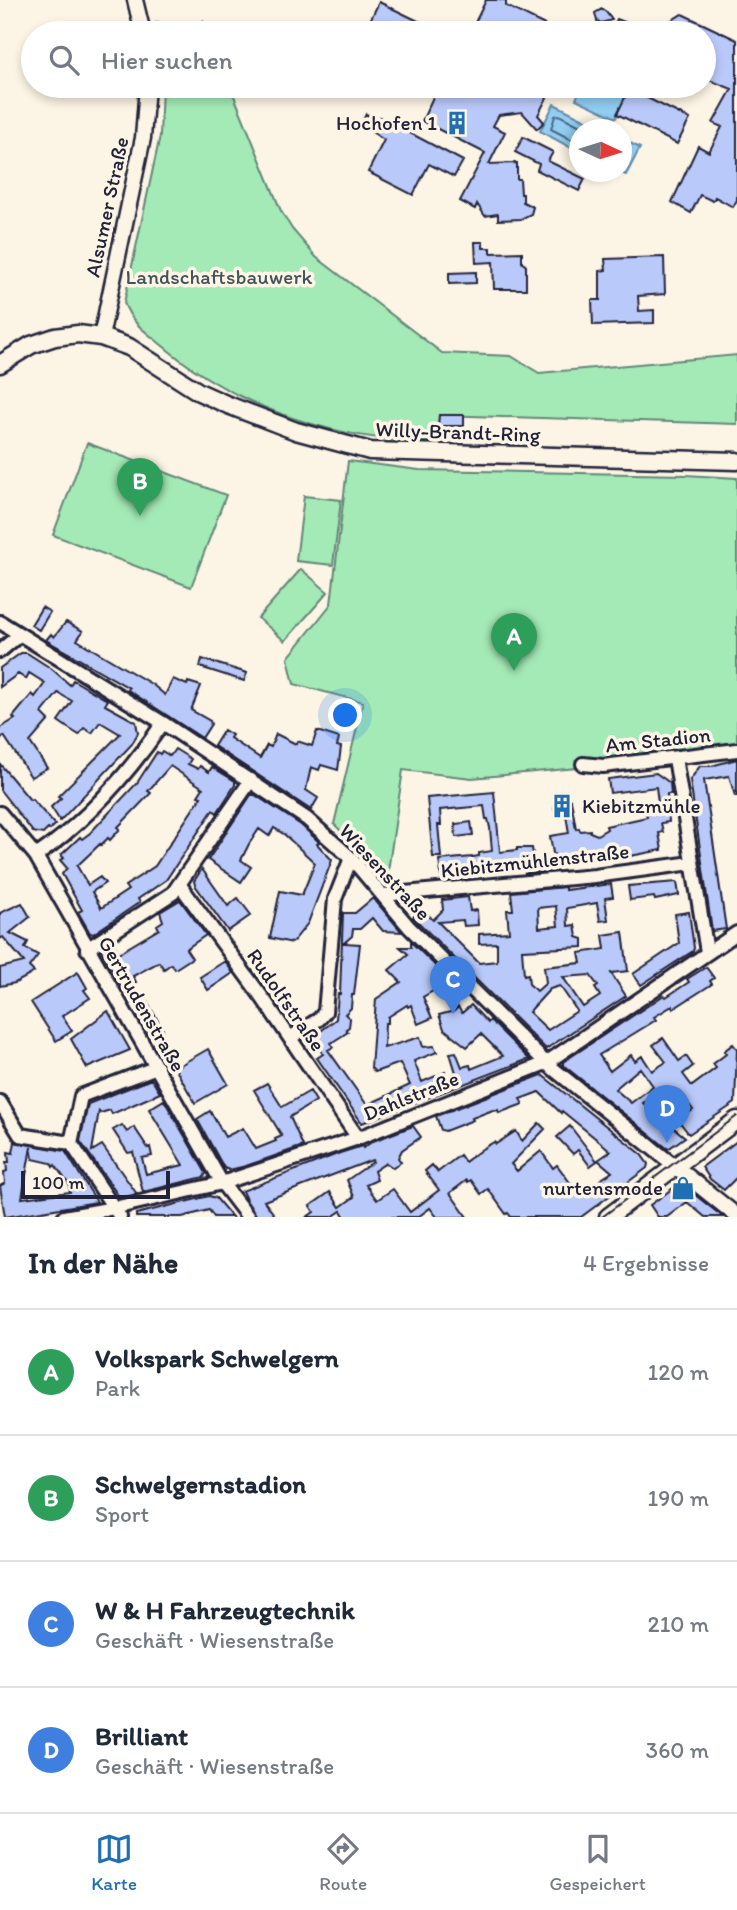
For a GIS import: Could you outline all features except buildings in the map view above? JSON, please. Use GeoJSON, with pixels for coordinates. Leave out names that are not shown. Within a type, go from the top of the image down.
{"type":"FeatureCollection","features":[{"type":"Feature","properties":{"kind":"main road","name":"Willy-Brandt-Ring"},"geometry":{"type":"LineString","coordinates":[[0,364],[31,345],[55,337],[78,334],[101,337],[130,347],[199,392],[228,405],[296,431],[370,452],[737,461]]}},
{"type":"Feature","properties":{"kind":"main road"},"geometry":{"type":"LineString","coordinates":[[614,1215],[737,1120]]}},
{"type":"Feature","properties":{"kind":"street"},"geometry":{"type":"LineString","coordinates":[[135,0],[140,21]]}},
{"type":"Feature","properties":{"kind":"street","name":"Alsumer Straße"},"geometry":{"type":"LineString","coordinates":[[101,337],[143,138],[146,98]]}},
{"type":"Feature","properties":{"kind":"street","name":"Wiesenstraße"},"geometry":{"type":"LineString","coordinates":[[0,622],[163,723],[307,819],[351,858],[409,927],[546,1063],[676,1167]]}},
{"type":"Feature","properties":{"kind":"street"},"geometry":{"type":"LineString","coordinates":[[0,651],[19,635]]}},
{"type":"Feature","properties":{"kind":"street"},"geometry":{"type":"LineString","coordinates":[[36,856],[58,841],[105,797],[163,723]]}},
{"type":"Feature","properties":{"kind":"street","name":"Am Stadion"},"geometry":{"type":"LineString","coordinates":[[583,764],[603,766],[737,750]]}},
{"type":"Feature","properties":{"kind":"street"},"geometry":{"type":"LineString","coordinates":[[675,758],[707,952]]}},
{"type":"Feature","properties":{"kind":"street"},"geometry":{"type":"LineString","coordinates":[[87,948],[173,893],[251,780]]}},
{"type":"Feature","properties":{"kind":"street","name":"Gertrudenstraße"},"geometry":{"type":"LineString","coordinates":[[1,817],[36,856],[222,1183],[248,1217]]}},
{"type":"Feature","properties":{"kind":"street"},"geometry":{"type":"LineString","coordinates":[[290,1038],[325,1012],[335,899],[351,858]]}},
{"type":"Feature","properties":{"kind":"street","name":"Kiebitzmühlenstraße"},"geometry":{"type":"LineString","coordinates":[[382,895],[595,876],[692,863]]}},
{"type":"Feature","properties":{"kind":"street","name":"Rudolfstraße"},"geometry":{"type":"LineString","coordinates":[[180,885],[358,1138]]}},
{"type":"Feature","properties":{"kind":"street","name":"Dahlstraße"},"geometry":{"type":"LineString","coordinates":[[64,1217],[117,1213],[222,1183],[358,1138],[546,1063],[737,933]]}},
{"type":"Feature","properties":{"kind":"street"},"geometry":{"type":"LineString","coordinates":[[117,1213],[71,1143],[81,1096],[157,1067]]}},
{"type":"Feature","properties":{"kind":"street"},"geometry":{"type":"LineString","coordinates":[[0,1102],[20,1135],[71,1143]]}},
{"type":"Feature","properties":{"kind":"street"},"geometry":{"type":"LineString","coordinates":[[676,1167],[737,1216]]}},
{"type":"Feature","properties":{"kind":"green space","name":"Landschaftsbauwerk"},"geometry":{"type":"Polygon","coordinates":[[[162,98],[235,98],[281,211],[292,229],[316,257],[442,353],[511,356],[539,373],[737,355],[737,424],[439,415],[438,442],[401,440],[364,436],[292,418],[224,388],[192,368],[145,332],[131,317],[124,303],[160,136],[162,98]]]}},
{"type":"Feature","properties":{"kind":"green space"},"geometry":{"type":"Polygon","coordinates":[[[87,443],[226,495],[191,587],[53,535],[87,443]]]}},
{"type":"Feature","properties":{"kind":"green space"},"geometry":{"type":"Polygon","coordinates":[[[348,461],[419,470],[737,478],[737,753],[472,778],[403,770],[387,878],[334,824],[363,702],[294,684],[288,658],[331,604],[348,461]]]}},
{"type":"Feature","properties":{"kind":"green space"},"geometry":{"type":"Polygon","coordinates":[[[304,496],[341,500],[333,565],[296,561],[304,496]]]}},
{"type":"Feature","properties":{"kind":"green space"},"geometry":{"type":"Polygon","coordinates":[[[301,569],[328,592],[285,641],[258,618],[301,569]]]}},
{"type":"Feature","properties":{"kind":"water"},"geometry":{"type":"Polygon","coordinates":[[[576,98],[625,98],[616,118],[576,98]]]}},
{"type":"Feature","properties":{"kind":"water"},"geometry":{"type":"Polygon","coordinates":[[[554,104],[584,119],[569,119],[569,147],[540,131],[554,104]]]}},
{"type":"Feature","properties":{"kind":"water"},"geometry":{"type":"Polygon","coordinates":[[[632,144],[640,148],[632,163],[632,144]]]}},
{"type":"Feature","properties":{"kind":"tram line"},"geometry":{"type":"LineString","coordinates":[[602,1217],[737,1116]]}},
{"type":"Feature","properties":{"kind":"place","name":"Hochofen 1"},"geometry":{"type":"Point","coordinates":[457,123]}},
{"type":"Feature","properties":{"kind":"place","name":"Schwelgernstadion"},"geometry":{"type":"Point","coordinates":[140,516]}},
{"type":"Feature","properties":{"kind":"place","name":"Volkspark Schwelgern"},"geometry":{"type":"Point","coordinates":[514,671]}},
{"type":"Feature","properties":{"kind":"place","name":"Kiebitzmühle"},"geometry":{"type":"Point","coordinates":[562,806]}},
{"type":"Feature","properties":{"kind":"place","name":"W & H Fahrzeugtechnik"},"geometry":{"type":"Point","coordinates":[453,1014]}},
{"type":"Feature","properties":{"kind":"place","name":"Brilliant"},"geometry":{"type":"Point","coordinates":[667,1143]}},
{"type":"Feature","properties":{"kind":"place","name":"nurtensmode"},"geometry":{"type":"Point","coordinates":[683,1188]}}]}
